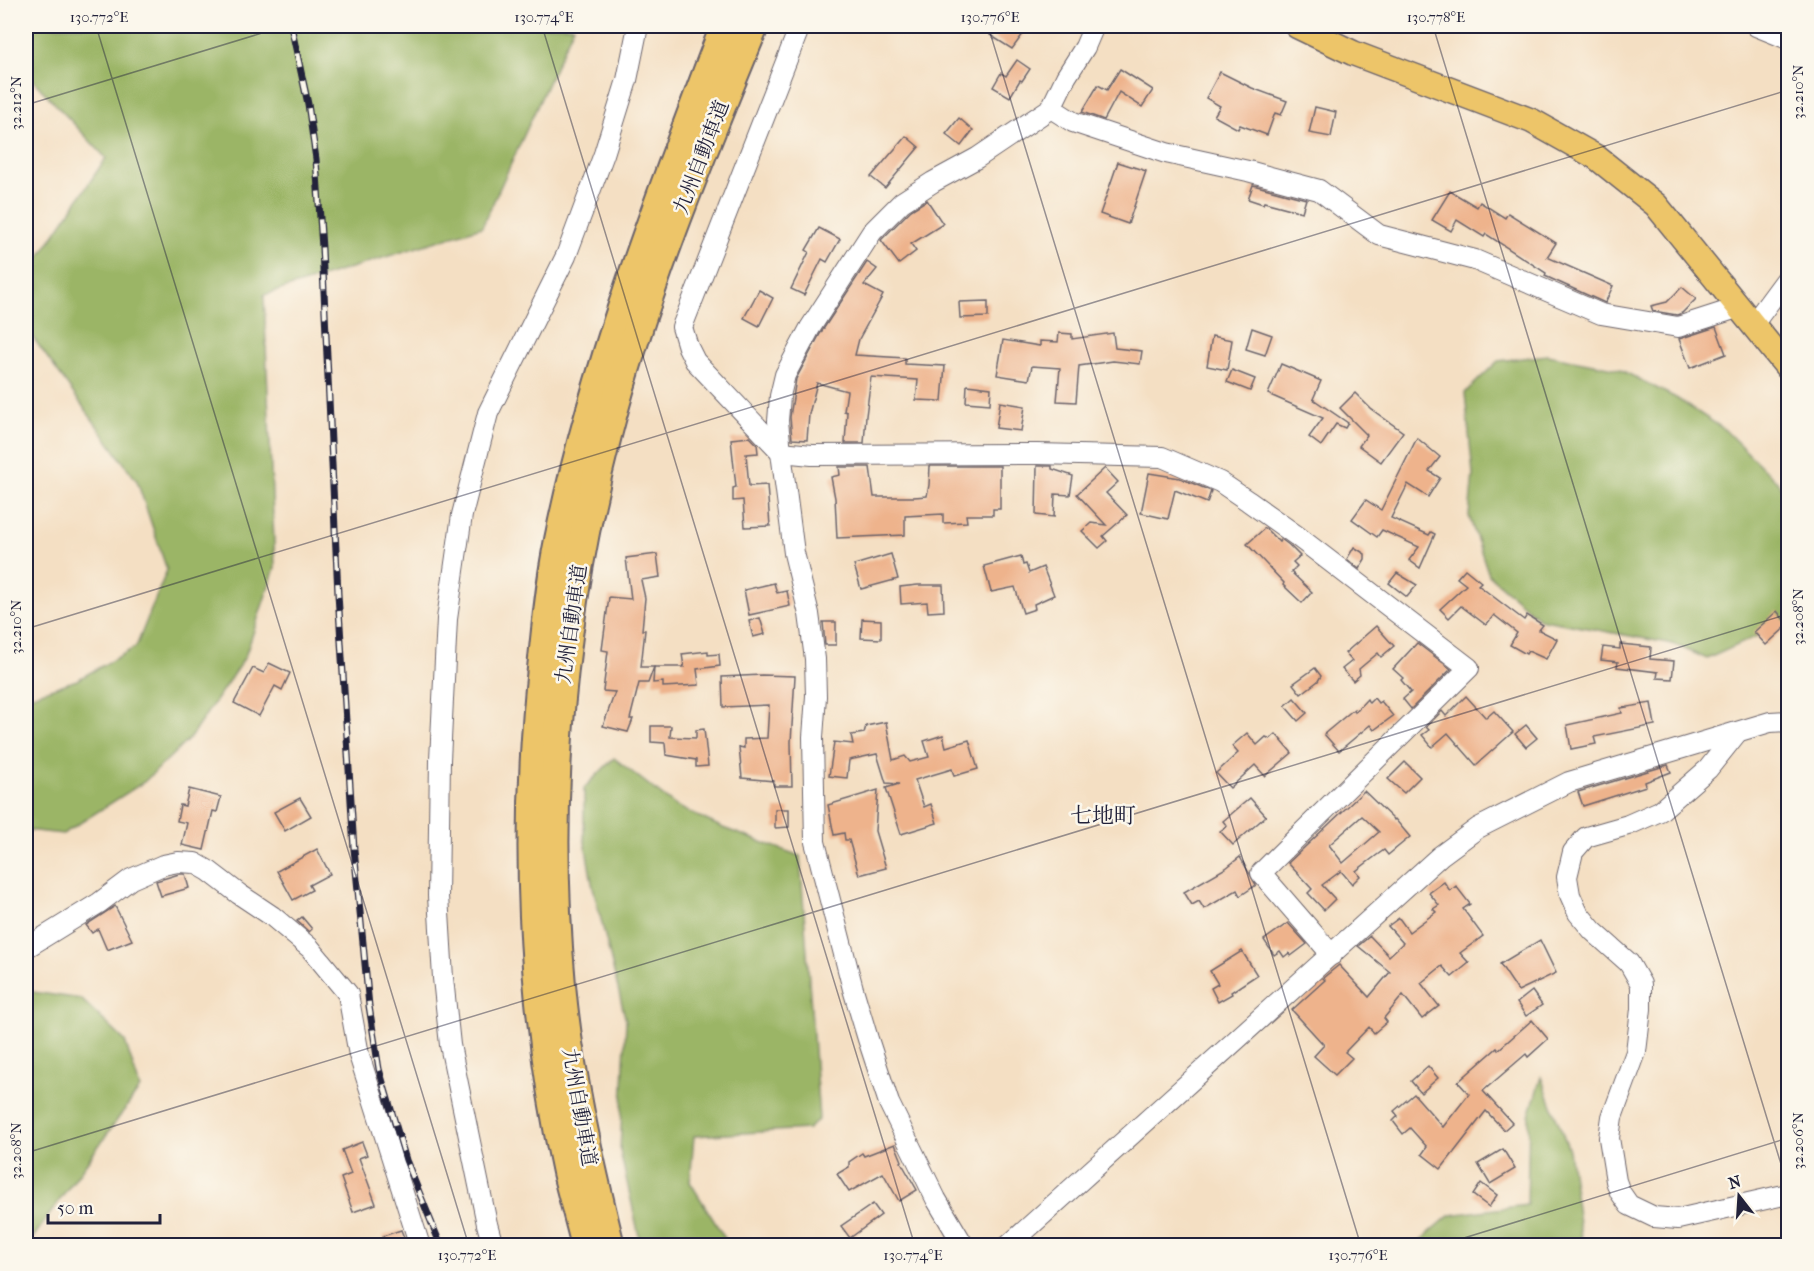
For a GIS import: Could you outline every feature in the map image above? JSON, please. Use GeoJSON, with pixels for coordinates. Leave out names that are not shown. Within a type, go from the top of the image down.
{"type":"FeatureCollection","features":[{"type":"Feature","properties":{"kind":"highway","name":"九州自動車道"},"geometry":{"type":"LineString","coordinates":[[586,1245],[567,1172],[550,1076],[532,891],[533,787],[538,705],[548,616],[559,542],[585,428],[622,305],[725,26]]}},
{"type":"Feature","properties":{"kind":"highway","name":"九州自動車道"},"geometry":{"type":"LineString","coordinates":[[610,1245],[590,1164],[572,1071],[561,986],[556,889],[555,798],[561,704],[570,619],[582,544],[607,434],[644,309],[700,158],[754,26]]}},
{"type":"Feature","properties":{"kind":"main road"},"geometry":{"type":"LineString","coordinates":[[1297,26],[1353,53],[1532,121],[1596,157],[1656,205],[1788,368]]}},
{"type":"Feature","properties":{"kind":"street"},"geometry":{"type":"LineString","coordinates":[[493,1245],[450,1045],[443,978],[438,897],[439,771],[447,619],[462,515],[488,413],[566,256],[604,154],[627,80],[638,26]]}},
{"type":"Feature","properties":{"kind":"street"},"geometry":{"type":"LineString","coordinates":[[800,26],[682,327],[695,361],[781,452],[812,455],[1037,453],[1162,457],[1220,482],[1248,501],[1469,668],[1261,873],[1332,955]]}},
{"type":"Feature","properties":{"kind":"street"},"geometry":{"type":"LineString","coordinates":[[964,1245],[936,1199],[890,1103],[862,1019],[815,842],[813,737],[816,696],[815,659],[808,614],[794,553],[778,421],[780,396],[785,375],[810,328],[872,232],[902,202],[978,158],[1051,108],[1094,26]]}},
{"type":"Feature","properties":{"kind":"street"},"geometry":{"type":"LineString","coordinates":[[1756,26],[1788,39]]}},
{"type":"Feature","properties":{"kind":"street"},"geometry":{"type":"LineString","coordinates":[[1051,108],[1073,122],[1166,153],[1319,190],[1379,235],[1475,260],[1601,314],[1678,327],[1747,315],[1788,278]]}},
{"type":"Feature","properties":{"kind":"street"},"geometry":{"type":"LineString","coordinates":[[1008,1245],[1440,856],[1478,828],[1569,782],[1770,722],[1788,720]]}},
{"type":"Feature","properties":{"kind":"street"},"geometry":{"type":"LineString","coordinates":[[1736,734],[1708,769],[1660,812],[1628,825],[1586,837],[1574,852],[1567,877],[1570,895],[1578,913],[1593,931],[1629,963],[1641,984],[1641,1009],[1636,1052],[1612,1117],[1609,1137],[1620,1192],[1629,1204],[1645,1213],[1678,1219],[1788,1194]]}},
{"type":"Feature","properties":{"kind":"street"},"geometry":{"type":"LineString","coordinates":[[26,948],[99,903],[131,879],[163,865],[178,862],[195,863],[202,867],[272,916],[310,948],[348,994],[359,1055],[420,1245]]}},
{"type":"Feature","properties":{"kind":"green space"},"geometry":{"type":"Polygon","coordinates":[[[26,26],[574,26],[482,227],[264,295],[275,568],[245,657],[190,738],[144,782],[63,834],[26,830],[26,697],[77,680],[136,647],[167,570],[137,481],[26,328],[26,277],[106,158],[26,73],[26,26]]]}},
{"type":"Feature","properties":{"kind":"green space"},"geometry":{"type":"Polygon","coordinates":[[[1547,355],[1619,369],[1676,398],[1724,429],[1779,484],[1788,502],[1788,622],[1707,659],[1673,644],[1539,619],[1489,575],[1469,516],[1473,474],[1465,393],[1498,361],[1547,355]]]}},
{"type":"Feature","properties":{"kind":"green space"},"geometry":{"type":"Polygon","coordinates":[[[614,758],[676,806],[723,828],[800,856],[819,1119],[808,1129],[694,1136],[690,1182],[729,1245],[641,1245],[620,1151],[626,1021],[592,883],[584,837],[584,788],[614,758]]]}},
{"type":"Feature","properties":{"kind":"green space"},"geometry":{"type":"Polygon","coordinates":[[[26,991],[81,999],[125,1041],[140,1088],[27,1246],[26,1245],[26,991]]]}},
{"type":"Feature","properties":{"kind":"green space"},"geometry":{"type":"Polygon","coordinates":[[[1541,1077],[1569,1150],[1582,1245],[1415,1245],[1450,1215],[1527,1205],[1529,1116],[1541,1077]]]}},
{"type":"Feature","properties":{"kind":"building"},"geometry":{"type":"Polygon","coordinates":[[[997,26],[1029,26],[1012,49],[990,35],[997,26]]]}},
{"type":"Feature","properties":{"kind":"building"},"geometry":{"type":"Polygon","coordinates":[[[1017,60],[1030,69],[1010,97],[993,87],[1001,73],[1006,76],[1017,60]]]}},
{"type":"Feature","properties":{"kind":"building"},"geometry":{"type":"Polygon","coordinates":[[[1120,69],[1153,90],[1142,107],[1119,92],[1104,120],[1082,112],[1098,85],[1107,90],[1120,69]]]}},
{"type":"Feature","properties":{"kind":"building"},"geometry":{"type":"Polygon","coordinates":[[[1220,72],[1252,88],[1287,101],[1281,115],[1275,113],[1267,135],[1240,125],[1238,129],[1214,116],[1220,106],[1206,98],[1220,72]]]}},
{"type":"Feature","properties":{"kind":"building"},"geometry":{"type":"Polygon","coordinates":[[[1315,107],[1336,112],[1331,137],[1309,133],[1315,107]]]}},
{"type":"Feature","properties":{"kind":"building"},"geometry":{"type":"Polygon","coordinates":[[[959,118],[973,130],[961,146],[946,134],[959,118]]]}},
{"type":"Feature","properties":{"kind":"building"},"geometry":{"type":"Polygon","coordinates":[[[906,136],[919,147],[885,188],[871,177],[906,136]]]}},
{"type":"Feature","properties":{"kind":"building"},"geometry":{"type":"Polygon","coordinates":[[[1118,162],[1146,171],[1128,224],[1100,214],[1118,162]]]}},
{"type":"Feature","properties":{"kind":"building"},"geometry":{"type":"Polygon","coordinates":[[[1253,185],[1306,199],[1302,212],[1248,199],[1253,185]]]}},
{"type":"Feature","properties":{"kind":"building"},"geometry":{"type":"Polygon","coordinates":[[[1450,191],[1477,207],[1480,202],[1505,218],[1508,213],[1556,243],[1547,257],[1613,286],[1605,303],[1545,276],[1546,273],[1486,234],[1484,237],[1457,220],[1451,231],[1432,220],[1450,191]]]}},
{"type":"Feature","properties":{"kind":"building"},"geometry":{"type":"Polygon","coordinates":[[[927,200],[943,224],[911,244],[916,251],[899,264],[881,240],[911,210],[927,200]]]}},
{"type":"Feature","properties":{"kind":"building"},"geometry":{"type":"Polygon","coordinates":[[[819,228],[840,239],[827,262],[822,259],[804,295],[791,289],[809,252],[806,250],[819,228]]]}},
{"type":"Feature","properties":{"kind":"building"},"geometry":{"type":"Polygon","coordinates":[[[867,262],[877,269],[864,285],[883,295],[859,339],[855,355],[905,358],[905,364],[945,366],[942,401],[916,400],[918,380],[871,377],[864,443],[845,443],[847,412],[844,411],[847,391],[817,383],[809,414],[807,440],[792,439],[790,417],[796,379],[820,334],[867,262]]]}},
{"type":"Feature","properties":{"kind":"building"},"geometry":{"type":"Polygon","coordinates":[[[1682,287],[1696,299],[1682,313],[1677,315],[1653,311],[1651,306],[1667,302],[1682,287]]]}},
{"type":"Feature","properties":{"kind":"building"},"geometry":{"type":"Polygon","coordinates":[[[759,290],[773,298],[759,326],[744,318],[759,290]]]}},
{"type":"Feature","properties":{"kind":"building"},"geometry":{"type":"Polygon","coordinates":[[[988,301],[988,317],[960,318],[959,302],[988,301]]]}},
{"type":"Feature","properties":{"kind":"building"},"geometry":{"type":"Polygon","coordinates":[[[1716,327],[1726,354],[1690,368],[1679,339],[1716,327]]]}},
{"type":"Feature","properties":{"kind":"building"},"geometry":{"type":"Polygon","coordinates":[[[1252,328],[1272,335],[1265,355],[1246,349],[1252,328]]]}},
{"type":"Feature","properties":{"kind":"building"},"geometry":{"type":"Polygon","coordinates":[[[1059,333],[1072,334],[1072,339],[1113,333],[1115,348],[1142,351],[1140,364],[1113,361],[1079,366],[1076,402],[1057,401],[1060,368],[1032,366],[1029,380],[997,375],[1003,340],[1040,346],[1040,341],[1058,342],[1059,333]]]}},
{"type":"Feature","properties":{"kind":"building"},"geometry":{"type":"Polygon","coordinates":[[[1212,336],[1232,340],[1227,370],[1207,366],[1212,336]]]}},
{"type":"Feature","properties":{"kind":"building"},"geometry":{"type":"Polygon","coordinates":[[[1281,364],[1321,381],[1313,399],[1348,423],[1345,428],[1336,424],[1321,446],[1309,437],[1323,418],[1268,394],[1281,364]]]}},
{"type":"Feature","properties":{"kind":"building"},"geometry":{"type":"Polygon","coordinates":[[[1232,370],[1255,379],[1250,391],[1227,382],[1232,370]]]}},
{"type":"Feature","properties":{"kind":"building"},"geometry":{"type":"Polygon","coordinates":[[[967,385],[991,388],[990,404],[966,402],[967,385]]]}},
{"type":"Feature","properties":{"kind":"building"},"geometry":{"type":"Polygon","coordinates":[[[1355,393],[1371,409],[1403,432],[1381,462],[1359,446],[1367,435],[1340,408],[1355,393]]]}},
{"type":"Feature","properties":{"kind":"building"},"geometry":{"type":"Polygon","coordinates":[[[1000,402],[1025,406],[1021,431],[996,428],[1000,402]]]}},
{"type":"Feature","properties":{"kind":"building"},"geometry":{"type":"Polygon","coordinates":[[[750,437],[757,444],[758,453],[746,454],[749,486],[767,485],[770,526],[745,527],[743,500],[733,501],[733,488],[736,487],[731,439],[750,437]]]}},
{"type":"Feature","properties":{"kind":"building"},"geometry":{"type":"Polygon","coordinates":[[[1417,438],[1440,457],[1429,471],[1440,478],[1428,497],[1408,484],[1391,518],[1429,535],[1431,532],[1435,534],[1420,568],[1409,560],[1419,547],[1382,530],[1377,537],[1352,519],[1366,500],[1381,510],[1417,438]]]}},
{"type":"Feature","properties":{"kind":"building"},"geometry":{"type":"Polygon","coordinates":[[[930,466],[1000,466],[1000,509],[993,509],[993,515],[966,515],[967,522],[943,523],[943,514],[905,516],[905,535],[837,538],[835,498],[831,477],[840,475],[839,467],[870,467],[874,497],[914,497],[927,496],[930,466]]]}},
{"type":"Feature","properties":{"kind":"building"},"geometry":{"type":"Polygon","coordinates":[[[1037,466],[1052,466],[1052,469],[1073,476],[1070,495],[1055,494],[1054,517],[1036,515],[1037,466]]]}},
{"type":"Feature","properties":{"kind":"building"},"geometry":{"type":"Polygon","coordinates":[[[1105,468],[1118,482],[1106,493],[1127,515],[1103,536],[1107,541],[1099,548],[1082,531],[1091,523],[1106,525],[1077,494],[1105,468]]]}},
{"type":"Feature","properties":{"kind":"building"},"geometry":{"type":"Polygon","coordinates":[[[1149,473],[1180,478],[1211,491],[1207,503],[1175,490],[1168,519],[1141,513],[1149,473]]]}},
{"type":"Feature","properties":{"kind":"building"},"geometry":{"type":"Polygon","coordinates":[[[1265,528],[1279,542],[1281,539],[1300,556],[1293,562],[1297,566],[1291,572],[1312,592],[1302,603],[1247,544],[1265,528]]]}},
{"type":"Feature","properties":{"kind":"building"},"geometry":{"type":"Polygon","coordinates":[[[1354,547],[1365,554],[1365,559],[1359,569],[1347,559],[1354,547]]]}},
{"type":"Feature","properties":{"kind":"building"},"geometry":{"type":"Polygon","coordinates":[[[657,554],[660,577],[641,580],[645,598],[642,630],[645,630],[641,667],[654,667],[648,683],[639,683],[630,719],[633,719],[628,732],[603,726],[615,692],[603,691],[608,651],[602,650],[609,597],[631,599],[626,558],[657,554]]]}},
{"type":"Feature","properties":{"kind":"building"},"geometry":{"type":"Polygon","coordinates":[[[891,554],[898,579],[861,589],[854,565],[891,554]]]}},
{"type":"Feature","properties":{"kind":"building"},"geometry":{"type":"Polygon","coordinates":[[[1021,556],[1023,565],[1026,564],[1029,573],[1043,567],[1054,595],[1034,604],[1035,609],[1023,613],[1015,587],[991,592],[984,566],[1021,556]]]}},
{"type":"Feature","properties":{"kind":"building"},"geometry":{"type":"Polygon","coordinates":[[[1465,569],[1481,582],[1478,585],[1524,620],[1527,615],[1543,625],[1539,630],[1557,639],[1546,659],[1528,651],[1526,654],[1510,645],[1517,633],[1494,615],[1486,625],[1461,606],[1449,618],[1440,609],[1466,585],[1457,578],[1465,569]]]}},
{"type":"Feature","properties":{"kind":"building"},"geometry":{"type":"Polygon","coordinates":[[[1397,573],[1417,585],[1407,597],[1389,583],[1397,573]]]}},
{"type":"Feature","properties":{"kind":"building"},"geometry":{"type":"Polygon","coordinates":[[[774,583],[777,593],[787,591],[790,606],[749,615],[744,590],[774,583]]]}},
{"type":"Feature","properties":{"kind":"building"},"geometry":{"type":"Polygon","coordinates":[[[943,585],[944,611],[928,612],[927,602],[901,604],[900,587],[943,585]]]}},
{"type":"Feature","properties":{"kind":"building"},"geometry":{"type":"Polygon","coordinates":[[[1777,611],[1788,625],[1766,645],[1754,632],[1777,611]]]}},
{"type":"Feature","properties":{"kind":"building"},"geometry":{"type":"Polygon","coordinates":[[[760,618],[765,634],[753,637],[749,621],[760,618]]]}},
{"type":"Feature","properties":{"kind":"building"},"geometry":{"type":"Polygon","coordinates":[[[862,619],[881,620],[881,639],[861,638],[862,619]]]}},
{"type":"Feature","properties":{"kind":"building"},"geometry":{"type":"Polygon","coordinates":[[[823,622],[836,622],[836,645],[825,645],[823,622]]]}},
{"type":"Feature","properties":{"kind":"building"},"geometry":{"type":"Polygon","coordinates":[[[1376,626],[1394,646],[1381,657],[1378,653],[1359,669],[1360,675],[1353,681],[1342,669],[1352,661],[1345,653],[1376,626]]]}},
{"type":"Feature","properties":{"kind":"building"},"geometry":{"type":"Polygon","coordinates":[[[1417,643],[1451,669],[1411,709],[1403,699],[1411,692],[1401,680],[1403,678],[1393,669],[1417,643]]]}},
{"type":"Feature","properties":{"kind":"building"},"geometry":{"type":"Polygon","coordinates":[[[1620,644],[1651,647],[1650,659],[1674,661],[1672,679],[1657,678],[1658,672],[1617,667],[1618,662],[1601,660],[1603,647],[1620,649],[1620,644]]]}},
{"type":"Feature","properties":{"kind":"building"},"geometry":{"type":"Polygon","coordinates":[[[708,651],[708,655],[719,654],[720,666],[697,669],[699,685],[663,687],[663,682],[653,683],[654,667],[684,667],[682,654],[708,651]]]}},
{"type":"Feature","properties":{"kind":"building"},"geometry":{"type":"Polygon","coordinates":[[[269,663],[290,673],[282,690],[275,686],[259,716],[234,703],[253,668],[264,673],[269,663]]]}},
{"type":"Feature","properties":{"kind":"building"},"geometry":{"type":"Polygon","coordinates":[[[1315,668],[1321,676],[1301,694],[1293,684],[1315,668]]]}},
{"type":"Feature","properties":{"kind":"building"},"geometry":{"type":"Polygon","coordinates":[[[795,676],[791,742],[792,786],[774,786],[774,781],[742,778],[739,747],[744,748],[744,739],[767,738],[769,705],[723,707],[722,677],[795,676]]]}},
{"type":"Feature","properties":{"kind":"building"},"geometry":{"type":"Polygon","coordinates":[[[1466,696],[1486,718],[1494,711],[1513,732],[1476,765],[1448,733],[1432,747],[1422,735],[1429,730],[1426,727],[1442,711],[1446,716],[1466,696]]]}},
{"type":"Feature","properties":{"kind":"building"},"geometry":{"type":"Polygon","coordinates":[[[1294,698],[1307,713],[1298,721],[1285,706],[1294,698]]]}},
{"type":"Feature","properties":{"kind":"building"},"geometry":{"type":"Polygon","coordinates":[[[1374,698],[1378,703],[1381,701],[1393,716],[1374,730],[1370,725],[1339,751],[1324,734],[1354,709],[1355,712],[1367,699],[1369,703],[1374,698]]]}},
{"type":"Feature","properties":{"kind":"building"},"geometry":{"type":"Polygon","coordinates":[[[1651,703],[1655,725],[1594,737],[1596,744],[1571,749],[1567,725],[1622,713],[1621,708],[1651,703]]]}},
{"type":"Feature","properties":{"kind":"building"},"geometry":{"type":"Polygon","coordinates":[[[886,722],[893,760],[905,756],[910,762],[929,757],[924,741],[943,735],[946,747],[969,740],[978,769],[954,776],[952,769],[915,780],[924,807],[931,804],[937,823],[901,834],[886,788],[899,784],[886,783],[877,754],[849,760],[847,778],[829,776],[834,742],[853,744],[851,735],[864,733],[866,726],[886,722]]]}},
{"type":"Feature","properties":{"kind":"building"},"geometry":{"type":"Polygon","coordinates":[[[1526,725],[1537,738],[1526,747],[1515,734],[1526,725]]]}},
{"type":"Feature","properties":{"kind":"building"},"geometry":{"type":"Polygon","coordinates":[[[651,726],[671,726],[670,737],[696,738],[696,730],[704,729],[708,766],[696,767],[696,760],[666,755],[665,743],[651,742],[651,726]]]}},
{"type":"Feature","properties":{"kind":"building"},"geometry":{"type":"Polygon","coordinates":[[[1247,733],[1257,745],[1266,737],[1270,739],[1276,734],[1292,753],[1265,776],[1255,765],[1230,788],[1216,773],[1238,753],[1232,746],[1247,733]]]}},
{"type":"Feature","properties":{"kind":"building"},"geometry":{"type":"Polygon","coordinates":[[[1405,762],[1420,777],[1404,793],[1388,779],[1405,762]]]}},
{"type":"Feature","properties":{"kind":"building"},"geometry":{"type":"Polygon","coordinates":[[[1668,765],[1671,772],[1645,782],[1646,786],[1583,806],[1578,792],[1668,765]]]}},
{"type":"Feature","properties":{"kind":"building"},"geometry":{"type":"Polygon","coordinates":[[[189,789],[221,797],[217,812],[213,811],[204,850],[182,845],[187,823],[177,821],[180,805],[185,806],[189,789]]]}},
{"type":"Feature","properties":{"kind":"building"},"geometry":{"type":"Polygon","coordinates":[[[878,790],[875,831],[886,868],[859,875],[849,840],[845,840],[844,833],[834,835],[828,805],[878,790]]]}},
{"type":"Feature","properties":{"kind":"building"},"geometry":{"type":"Polygon","coordinates":[[[1364,791],[1395,819],[1410,837],[1388,855],[1384,850],[1356,871],[1360,876],[1352,884],[1341,871],[1322,885],[1335,899],[1324,910],[1308,893],[1312,889],[1288,863],[1364,791]],[[1362,816],[1329,845],[1343,863],[1379,832],[1362,816]]]}},
{"type":"Feature","properties":{"kind":"building"},"geometry":{"type":"Polygon","coordinates":[[[300,798],[311,816],[285,831],[274,812],[300,798]]]}},
{"type":"Feature","properties":{"kind":"building"},"geometry":{"type":"Polygon","coordinates":[[[1250,798],[1266,816],[1233,845],[1220,831],[1227,826],[1223,821],[1250,798]]]}},
{"type":"Feature","properties":{"kind":"building"},"geometry":{"type":"Polygon","coordinates":[[[775,809],[789,809],[789,827],[775,828],[775,809]]]}},
{"type":"Feature","properties":{"kind":"building"},"geometry":{"type":"Polygon","coordinates":[[[317,849],[330,874],[309,885],[312,890],[293,900],[277,871],[317,849]]]}},
{"type":"Feature","properties":{"kind":"building"},"geometry":{"type":"Polygon","coordinates":[[[1240,857],[1256,885],[1240,896],[1237,890],[1204,909],[1199,901],[1192,905],[1184,892],[1226,868],[1240,857]]]}},
{"type":"Feature","properties":{"kind":"building"},"geometry":{"type":"Polygon","coordinates":[[[185,874],[189,888],[161,896],[156,881],[185,874]]]}},
{"type":"Feature","properties":{"kind":"building"},"geometry":{"type":"Polygon","coordinates":[[[1444,882],[1450,891],[1456,886],[1470,904],[1463,909],[1483,936],[1460,953],[1469,963],[1452,977],[1442,966],[1421,983],[1439,1006],[1422,1019],[1403,995],[1384,1018],[1387,1022],[1374,1033],[1369,1027],[1345,1052],[1352,1058],[1335,1075],[1314,1056],[1324,1045],[1292,1010],[1339,965],[1369,997],[1390,972],[1358,946],[1370,936],[1389,956],[1403,943],[1388,926],[1399,918],[1409,932],[1436,912],[1433,909],[1439,905],[1429,893],[1444,882]]]}},
{"type":"Feature","properties":{"kind":"building"},"geometry":{"type":"Polygon","coordinates":[[[115,906],[132,940],[107,950],[98,929],[92,933],[86,925],[115,906]]]}},
{"type":"Feature","properties":{"kind":"building"},"geometry":{"type":"Polygon","coordinates":[[[302,917],[312,929],[309,932],[297,921],[302,917]]]}},
{"type":"Feature","properties":{"kind":"building"},"geometry":{"type":"Polygon","coordinates":[[[1288,923],[1307,944],[1291,956],[1289,953],[1284,957],[1280,951],[1274,955],[1264,940],[1288,923]]]}},
{"type":"Feature","properties":{"kind":"building"},"geometry":{"type":"Polygon","coordinates":[[[1540,940],[1556,973],[1518,991],[1500,964],[1540,940]]]}},
{"type":"Feature","properties":{"kind":"building"},"geometry":{"type":"Polygon","coordinates":[[[1242,951],[1257,975],[1218,1002],[1211,988],[1218,984],[1210,971],[1242,951]]]}},
{"type":"Feature","properties":{"kind":"building"},"geometry":{"type":"Polygon","coordinates":[[[1532,991],[1542,1005],[1526,1016],[1517,1003],[1532,991]]]}},
{"type":"Feature","properties":{"kind":"building"},"geometry":{"type":"Polygon","coordinates":[[[1532,1020],[1548,1039],[1528,1057],[1526,1054],[1483,1091],[1512,1123],[1504,1130],[1486,1111],[1441,1169],[1422,1154],[1427,1147],[1410,1128],[1403,1134],[1393,1121],[1398,1116],[1394,1111],[1414,1094],[1443,1127],[1469,1094],[1458,1082],[1532,1020]]]}},
{"type":"Feature","properties":{"kind":"building"},"geometry":{"type":"Polygon","coordinates":[[[1428,1066],[1438,1078],[1421,1093],[1411,1081],[1428,1066]]]}},
{"type":"Feature","properties":{"kind":"building"},"geometry":{"type":"Polygon","coordinates":[[[362,1142],[367,1155],[359,1158],[376,1204],[353,1212],[341,1178],[351,1174],[342,1150],[362,1142]]]}},
{"type":"Feature","properties":{"kind":"building"},"geometry":{"type":"Polygon","coordinates":[[[895,1144],[901,1162],[917,1190],[899,1201],[883,1173],[849,1192],[837,1174],[849,1167],[849,1162],[862,1153],[864,1156],[895,1144]]]}},
{"type":"Feature","properties":{"kind":"building"},"geometry":{"type":"Polygon","coordinates":[[[1503,1149],[1515,1169],[1490,1184],[1478,1164],[1503,1149]]]}},
{"type":"Feature","properties":{"kind":"building"},"geometry":{"type":"Polygon","coordinates":[[[1481,1183],[1497,1195],[1489,1207],[1473,1195],[1481,1183]]]}},
{"type":"Feature","properties":{"kind":"building"},"geometry":{"type":"Polygon","coordinates":[[[873,1204],[881,1215],[850,1238],[841,1226],[873,1204]]]}},
{"type":"Feature","properties":{"kind":"building"},"geometry":{"type":"Polygon","coordinates":[[[401,1230],[407,1245],[386,1245],[383,1236],[401,1230]]]}},
{"type":"Feature","properties":{"kind":"railway"},"geometry":{"type":"LineString","coordinates":[[291,26],[308,104],[316,159],[338,594],[354,849],[369,1006],[379,1069],[406,1160],[441,1246]]}},
{"type":"Feature","properties":{"kind":"district","name":"七地町"},"geometry":{"type":"Point","coordinates":[1103,815]}}]}
